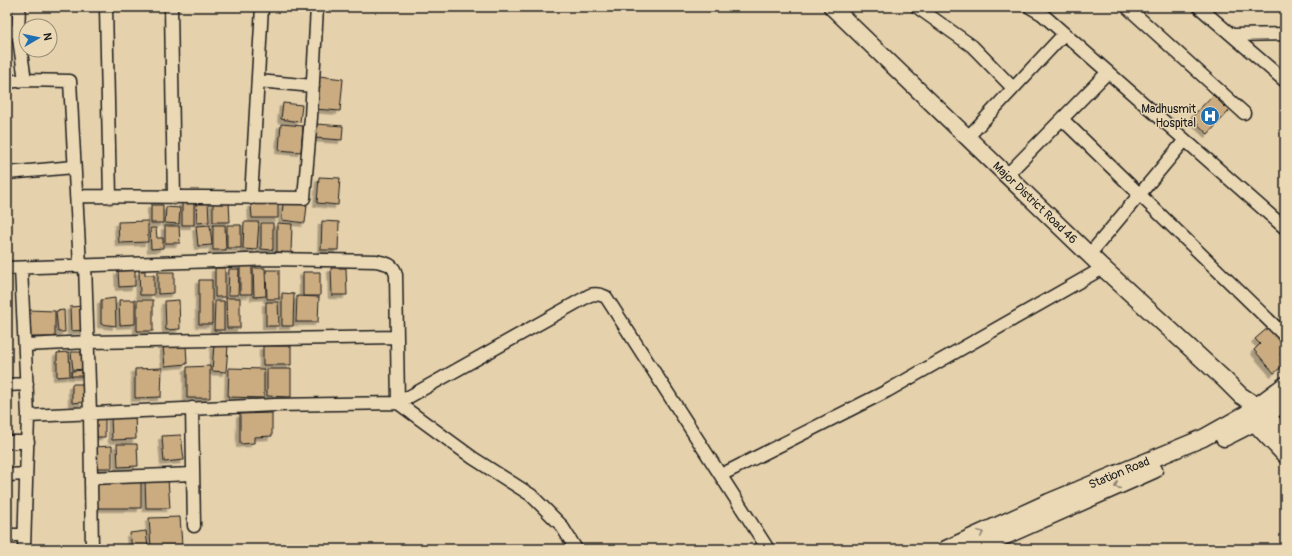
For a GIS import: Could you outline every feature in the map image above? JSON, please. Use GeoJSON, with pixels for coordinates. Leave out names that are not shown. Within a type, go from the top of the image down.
{"type":"FeatureCollection","features":[{"type":"Feature","properties":{"kind":"main road","name":"Major District Road 46"},"geometry":{"type":"LineString","coordinates":[[832,7],[1088,255],[1225,380],[1240,395],[1285,455]]}},
{"type":"Feature","properties":{"kind":"main road","name":"Station Road"},"geometry":{"type":"LineString","coordinates":[[976,549],[1171,462],[1256,415],[1285,385]]}},
{"type":"Feature","properties":{"kind":"main road","name":"Station Road"},"geometry":{"type":"LineString","coordinates":[[946,549],[1048,502],[1203,438],[1285,402]]}},
{"type":"Feature","properties":{"kind":"main road","name":"Major District Road 46"},"geometry":{"type":"LineString","coordinates":[[1256,415],[1285,435]]}},
{"type":"Feature","properties":{"kind":"street"},"geometry":{"type":"LineString","coordinates":[[18,7],[12,31],[25,80]]}},
{"type":"Feature","properties":{"kind":"street"},"geometry":{"type":"LineString","coordinates":[[106,7],[110,197]]}},
{"type":"Feature","properties":{"kind":"street"},"geometry":{"type":"LineString","coordinates":[[171,7],[174,198]]}},
{"type":"Feature","properties":{"kind":"street"},"geometry":{"type":"LineString","coordinates":[[251,198],[262,7]]}},
{"type":"Feature","properties":{"kind":"street"},"geometry":{"type":"LineString","coordinates":[[76,196],[304,198],[313,86],[317,7]]}},
{"type":"Feature","properties":{"kind":"street"},"geometry":{"type":"LineString","coordinates":[[917,7],[972,46],[1014,88]]}},
{"type":"Feature","properties":{"kind":"street"},"geometry":{"type":"LineString","coordinates":[[1127,7],[1244,113]]}},
{"type":"Feature","properties":{"kind":"street"},"geometry":{"type":"LineString","coordinates":[[1199,7],[1285,81]]}},
{"type":"Feature","properties":{"kind":"street"},"geometry":{"type":"LineString","coordinates":[[1035,8],[1285,228]]}},
{"type":"Feature","properties":{"kind":"street"},"geometry":{"type":"LineString","coordinates":[[967,138],[1064,34]]}},
{"type":"Feature","properties":{"kind":"street"},"geometry":{"type":"LineString","coordinates":[[1232,35],[1285,34]]}},
{"type":"Feature","properties":{"kind":"street"},"geometry":{"type":"LineString","coordinates":[[1006,176],[1108,72]]}},
{"type":"Feature","properties":{"kind":"street"},"geometry":{"type":"LineString","coordinates":[[7,82],[25,80],[70,81],[74,167],[88,342],[92,549]]}},
{"type":"Feature","properties":{"kind":"street"},"geometry":{"type":"LineString","coordinates":[[258,81],[313,86]]}},
{"type":"Feature","properties":{"kind":"street"},"geometry":{"type":"LineString","coordinates":[[1062,119],[1285,336]]}},
{"type":"Feature","properties":{"kind":"street"},"geometry":{"type":"LineString","coordinates":[[1088,255],[1185,140]]}},
{"type":"Feature","properties":{"kind":"street"},"geometry":{"type":"LineString","coordinates":[[7,173],[74,167]]}},
{"type":"Feature","properties":{"kind":"street"},"geometry":{"type":"LineString","coordinates":[[7,268],[273,259],[376,261],[387,263],[392,266],[396,275],[398,403]]}},
{"type":"Feature","properties":{"kind":"street"},"geometry":{"type":"LineString","coordinates":[[21,268],[28,416],[24,549]]}},
{"type":"Feature","properties":{"kind":"street"},"geometry":{"type":"LineString","coordinates":[[721,475],[886,391],[1103,268]]}},
{"type":"Feature","properties":{"kind":"street"},"geometry":{"type":"LineString","coordinates":[[28,416],[275,405],[398,403],[590,295],[595,293],[601,294],[606,297],[768,549]]}},
{"type":"Feature","properties":{"kind":"street"},"geometry":{"type":"LineString","coordinates":[[25,345],[88,342],[397,337]]}},
{"type":"Feature","properties":{"kind":"street"},"geometry":{"type":"LineString","coordinates":[[7,385],[27,384]]}},
{"type":"Feature","properties":{"kind":"street"},"geometry":{"type":"LineString","coordinates":[[398,403],[473,458],[531,495],[561,525],[576,549]]}},
{"type":"Feature","properties":{"kind":"street"},"geometry":{"type":"LineString","coordinates":[[192,408],[194,526]]}},
{"type":"Feature","properties":{"kind":"street"},"geometry":{"type":"LineString","coordinates":[[7,442],[28,442]]}},
{"type":"Feature","properties":{"kind":"street"},"geometry":{"type":"LineString","coordinates":[[7,475],[26,474]]}},
{"type":"Feature","properties":{"kind":"street"},"geometry":{"type":"LineString","coordinates":[[91,478],[193,474]]}},
{"type":"Feature","properties":{"kind":"street"},"geometry":{"type":"LineString","coordinates":[[7,535],[24,535]]}},
{"type":"Feature","properties":{"kind":"building"},"geometry":{"type":"Polygon","coordinates":[[[319,76],[343,79],[340,111],[315,109],[319,76]]]}},
{"type":"Feature","properties":{"kind":"building"},"geometry":{"type":"Polygon","coordinates":[[[1213,95],[1229,111],[1208,134],[1191,118],[1213,95]]]}},
{"type":"Feature","properties":{"kind":"building"},"geometry":{"type":"Polygon","coordinates":[[[283,103],[302,105],[300,122],[281,119],[283,103]]]}},
{"type":"Feature","properties":{"kind":"building"},"geometry":{"type":"Polygon","coordinates":[[[281,124],[303,126],[301,152],[279,150],[281,124]]]}},
{"type":"Feature","properties":{"kind":"building"},"geometry":{"type":"Polygon","coordinates":[[[316,124],[343,126],[342,140],[315,138],[316,124]]]}},
{"type":"Feature","properties":{"kind":"building"},"geometry":{"type":"Polygon","coordinates":[[[319,177],[340,178],[338,205],[317,203],[319,177]]]}},
{"type":"Feature","properties":{"kind":"building"},"geometry":{"type":"Polygon","coordinates":[[[196,201],[208,201],[209,222],[197,223],[196,201]]]}},
{"type":"Feature","properties":{"kind":"building"},"geometry":{"type":"Polygon","coordinates":[[[182,202],[194,202],[194,225],[182,225],[182,202]]]}},
{"type":"Feature","properties":{"kind":"building"},"geometry":{"type":"Polygon","coordinates":[[[213,202],[229,202],[230,222],[213,222],[213,202]]]}},
{"type":"Feature","properties":{"kind":"building"},"geometry":{"type":"Polygon","coordinates":[[[283,203],[307,205],[305,223],[282,220],[283,203]]]}},
{"type":"Feature","properties":{"kind":"building"},"geometry":{"type":"Polygon","coordinates":[[[251,204],[278,204],[278,218],[252,218],[251,204]]]}},
{"type":"Feature","properties":{"kind":"building"},"geometry":{"type":"Polygon","coordinates":[[[151,205],[163,205],[163,223],[151,223],[151,205]]]}},
{"type":"Feature","properties":{"kind":"building"},"geometry":{"type":"Polygon","coordinates":[[[166,207],[180,208],[179,224],[165,223],[166,207]]]}},
{"type":"Feature","properties":{"kind":"building"},"geometry":{"type":"Polygon","coordinates":[[[148,221],[148,242],[119,243],[118,222],[148,221]]]}},
{"type":"Feature","properties":{"kind":"building"},"geometry":{"type":"Polygon","coordinates":[[[322,221],[339,222],[338,250],[321,250],[322,221]]]}},
{"type":"Feature","properties":{"kind":"building"},"geometry":{"type":"Polygon","coordinates":[[[244,222],[259,222],[257,250],[243,249],[244,222]]]}},
{"type":"Feature","properties":{"kind":"building"},"geometry":{"type":"Polygon","coordinates":[[[261,223],[273,223],[273,250],[261,249],[261,223]]]}},
{"type":"Feature","properties":{"kind":"building"},"geometry":{"type":"Polygon","coordinates":[[[277,223],[292,224],[291,253],[277,252],[277,223]]]}},
{"type":"Feature","properties":{"kind":"building"},"geometry":{"type":"Polygon","coordinates":[[[210,225],[212,245],[198,246],[196,226],[210,225]]]}},
{"type":"Feature","properties":{"kind":"building"},"geometry":{"type":"Polygon","coordinates":[[[213,225],[225,225],[226,250],[213,250],[213,225]]]}},
{"type":"Feature","properties":{"kind":"building"},"geometry":{"type":"Polygon","coordinates":[[[227,225],[241,225],[241,248],[227,248],[227,225]]]}},
{"type":"Feature","properties":{"kind":"building"},"geometry":{"type":"Polygon","coordinates":[[[165,226],[179,226],[180,243],[165,243],[165,226]]]}},
{"type":"Feature","properties":{"kind":"building"},"geometry":{"type":"Polygon","coordinates":[[[150,228],[156,228],[157,238],[163,238],[163,248],[151,249],[150,228]]]}},
{"type":"Feature","properties":{"kind":"building"},"geometry":{"type":"Polygon","coordinates":[[[240,266],[252,266],[252,294],[240,294],[240,266]]]}},
{"type":"Feature","properties":{"kind":"building"},"geometry":{"type":"Polygon","coordinates":[[[215,268],[225,268],[225,297],[215,297],[215,268]]]}},
{"type":"Feature","properties":{"kind":"building"},"geometry":{"type":"Polygon","coordinates":[[[253,268],[265,268],[266,296],[254,297],[253,268]]]}},
{"type":"Feature","properties":{"kind":"building"},"geometry":{"type":"Polygon","coordinates":[[[331,268],[346,268],[347,295],[332,295],[331,268]]]}},
{"type":"Feature","properties":{"kind":"building"},"geometry":{"type":"Polygon","coordinates":[[[229,269],[239,269],[238,295],[228,295],[229,269]]]}},
{"type":"Feature","properties":{"kind":"building"},"geometry":{"type":"Polygon","coordinates":[[[135,270],[135,286],[119,287],[118,271],[135,270]]]}},
{"type":"Feature","properties":{"kind":"building"},"geometry":{"type":"Polygon","coordinates":[[[266,270],[279,270],[279,299],[267,299],[266,270]]]}},
{"type":"Feature","properties":{"kind":"building"},"geometry":{"type":"Polygon","coordinates":[[[139,271],[145,271],[145,275],[154,275],[154,295],[140,295],[139,271]]]}},
{"type":"Feature","properties":{"kind":"building"},"geometry":{"type":"Polygon","coordinates":[[[158,272],[174,272],[174,293],[158,294],[158,272]]]}},
{"type":"Feature","properties":{"kind":"building"},"geometry":{"type":"Polygon","coordinates":[[[303,272],[320,272],[320,296],[303,296],[303,272]]]}},
{"type":"Feature","properties":{"kind":"building"},"geometry":{"type":"Polygon","coordinates":[[[199,280],[212,280],[212,324],[199,324],[199,280]]]}},
{"type":"Feature","properties":{"kind":"building"},"geometry":{"type":"Polygon","coordinates":[[[282,293],[294,294],[293,326],[282,326],[282,293]]]}},
{"type":"Feature","properties":{"kind":"building"},"geometry":{"type":"Polygon","coordinates":[[[297,296],[319,297],[318,322],[296,322],[297,296]]]}},
{"type":"Feature","properties":{"kind":"building"},"geometry":{"type":"Polygon","coordinates":[[[115,298],[116,326],[101,324],[101,300],[115,298]]]}},
{"type":"Feature","properties":{"kind":"building"},"geometry":{"type":"Polygon","coordinates":[[[226,298],[240,298],[240,328],[227,328],[226,298]]]}},
{"type":"Feature","properties":{"kind":"building"},"geometry":{"type":"Polygon","coordinates":[[[119,300],[135,300],[135,324],[120,325],[119,300]]]}},
{"type":"Feature","properties":{"kind":"building"},"geometry":{"type":"Polygon","coordinates":[[[137,300],[153,300],[153,331],[137,331],[137,300]]]}},
{"type":"Feature","properties":{"kind":"building"},"geometry":{"type":"Polygon","coordinates":[[[179,300],[180,329],[166,330],[165,301],[179,300]]]}},
{"type":"Feature","properties":{"kind":"building"},"geometry":{"type":"Polygon","coordinates":[[[215,301],[224,301],[224,330],[214,330],[215,301]]]}},
{"type":"Feature","properties":{"kind":"building"},"geometry":{"type":"Polygon","coordinates":[[[266,302],[278,302],[279,326],[266,326],[266,302]]]}},
{"type":"Feature","properties":{"kind":"building"},"geometry":{"type":"Polygon","coordinates":[[[83,306],[84,330],[71,331],[70,307],[83,306]]]}},
{"type":"Feature","properties":{"kind":"building"},"geometry":{"type":"Polygon","coordinates":[[[28,310],[55,311],[55,337],[28,337],[28,310]]]}},
{"type":"Feature","properties":{"kind":"building"},"geometry":{"type":"Polygon","coordinates":[[[64,310],[65,332],[58,332],[56,311],[64,310]]]}},
{"type":"Feature","properties":{"kind":"building"},"geometry":{"type":"Polygon","coordinates":[[[1270,326],[1285,343],[1285,349],[1280,354],[1285,360],[1285,364],[1274,373],[1254,350],[1260,344],[1255,339],[1270,326]]]}},
{"type":"Feature","properties":{"kind":"building"},"geometry":{"type":"Polygon","coordinates":[[[186,345],[187,364],[165,366],[163,346],[186,345]]]}},
{"type":"Feature","properties":{"kind":"building"},"geometry":{"type":"Polygon","coordinates":[[[214,345],[228,346],[226,372],[212,371],[214,345]]]}},
{"type":"Feature","properties":{"kind":"building"},"geometry":{"type":"Polygon","coordinates":[[[263,346],[291,346],[291,365],[263,365],[263,346]]]}},
{"type":"Feature","properties":{"kind":"building"},"geometry":{"type":"Polygon","coordinates":[[[69,352],[70,376],[57,377],[57,353],[69,352]]]}},
{"type":"Feature","properties":{"kind":"building"},"geometry":{"type":"Polygon","coordinates":[[[71,352],[81,352],[83,369],[73,370],[71,352]]]}},
{"type":"Feature","properties":{"kind":"building"},"geometry":{"type":"Polygon","coordinates":[[[210,366],[210,398],[187,398],[187,367],[210,366]]]}},
{"type":"Feature","properties":{"kind":"building"},"geometry":{"type":"Polygon","coordinates":[[[162,368],[161,397],[135,398],[135,369],[162,368]]]}},
{"type":"Feature","properties":{"kind":"building"},"geometry":{"type":"Polygon","coordinates":[[[229,368],[264,369],[264,398],[228,397],[229,368]]]}},
{"type":"Feature","properties":{"kind":"building"},"geometry":{"type":"Polygon","coordinates":[[[267,369],[291,369],[291,397],[267,396],[267,369]]]}},
{"type":"Feature","properties":{"kind":"building"},"geometry":{"type":"Polygon","coordinates":[[[85,370],[84,376],[71,376],[72,371],[85,370]]]}},
{"type":"Feature","properties":{"kind":"building"},"geometry":{"type":"Polygon","coordinates":[[[72,384],[83,384],[84,402],[72,403],[72,384]]]}},
{"type":"Feature","properties":{"kind":"building"},"geometry":{"type":"Polygon","coordinates":[[[272,413],[272,436],[254,437],[254,443],[240,444],[240,414],[272,413]]]}},
{"type":"Feature","properties":{"kind":"building"},"geometry":{"type":"Polygon","coordinates":[[[135,414],[136,439],[112,440],[111,415],[135,414]]]}},
{"type":"Feature","properties":{"kind":"building"},"geometry":{"type":"Polygon","coordinates":[[[96,416],[105,416],[105,437],[97,437],[96,416]]]}},
{"type":"Feature","properties":{"kind":"building"},"geometry":{"type":"Polygon","coordinates":[[[181,435],[184,460],[164,462],[162,436],[181,435]]]}},
{"type":"Feature","properties":{"kind":"building"},"geometry":{"type":"Polygon","coordinates":[[[117,444],[137,444],[138,466],[118,467],[117,444]]]}},
{"type":"Feature","properties":{"kind":"building"},"geometry":{"type":"Polygon","coordinates":[[[112,446],[112,468],[94,468],[93,447],[112,446]]]}},
{"type":"Feature","properties":{"kind":"building"},"geometry":{"type":"Polygon","coordinates":[[[168,479],[170,508],[146,508],[145,480],[168,479]]]}},
{"type":"Feature","properties":{"kind":"building"},"geometry":{"type":"Polygon","coordinates":[[[96,480],[141,480],[141,508],[96,508],[96,480]]]}},
{"type":"Feature","properties":{"kind":"building"},"geometry":{"type":"Polygon","coordinates":[[[180,517],[182,545],[151,547],[149,518],[180,517]]]}},
{"type":"Feature","properties":{"kind":"building"},"geometry":{"type":"Polygon","coordinates":[[[146,531],[148,548],[132,549],[130,533],[146,531]]]}},
{"type":"Feature","properties":{"kind":"place","name":"Madhusmit Hospital"},"geometry":{"type":"Point","coordinates":[1210,116]}}]}
